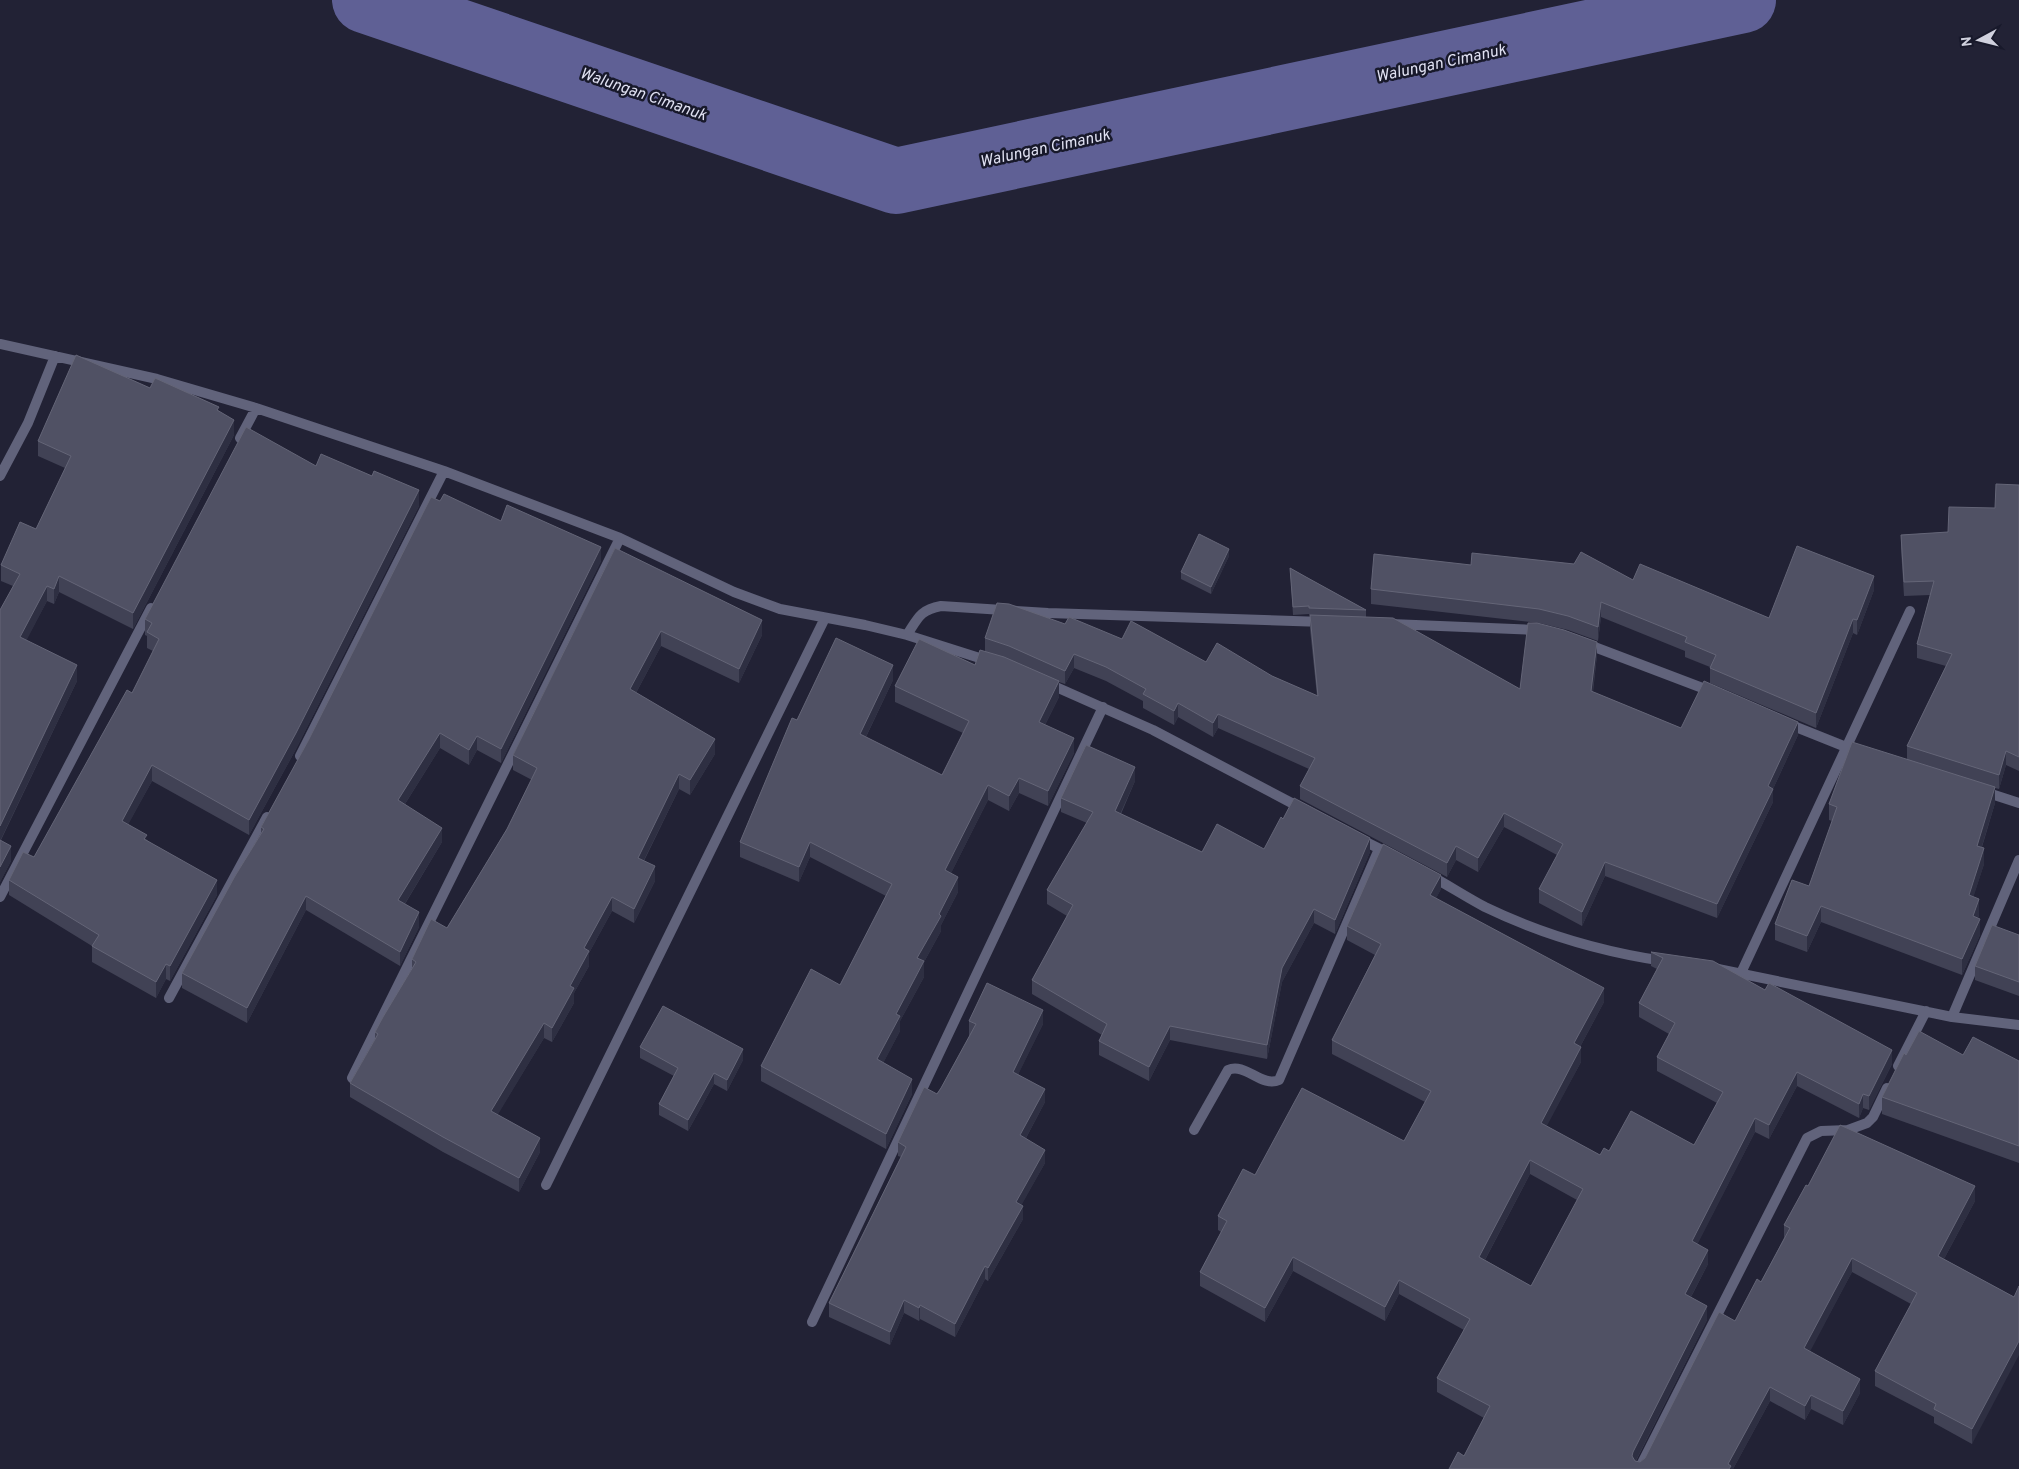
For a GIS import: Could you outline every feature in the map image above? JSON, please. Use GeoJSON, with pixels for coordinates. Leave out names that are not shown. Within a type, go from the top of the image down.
{"type":"FeatureCollection","features":[{"type":"Feature","properties":{"kind":"street"},"geometry":{"type":"LineString","coordinates":[[0,344],[157,379],[256,408],[444,471],[620,538],[734,592],[780,609],[907,635],[997,664]]}},
{"type":"Feature","properties":{"kind":"street"},"geometry":{"type":"LineString","coordinates":[[0,476],[28,423],[55,356]]}},
{"type":"Feature","properties":{"kind":"street"},"geometry":{"type":"LineString","coordinates":[[238,443],[256,408]]}},
{"type":"Feature","properties":{"kind":"street"},"geometry":{"type":"LineString","coordinates":[[293,770],[444,471]]}},
{"type":"Feature","properties":{"kind":"street"},"geometry":{"type":"LineString","coordinates":[[352,1078],[620,538]]}},
{"type":"Feature","properties":{"kind":"street"},"geometry":{"type":"LineString","coordinates":[[0,897],[154,602]]}},
{"type":"Feature","properties":{"kind":"street"},"geometry":{"type":"LineString","coordinates":[[907,635],[927,609],[941,606],[1048,613],[1334,622]]}},
{"type":"Feature","properties":{"kind":"street"},"geometry":{"type":"LineString","coordinates":[[1740,973],[1847,749],[1910,610]]}},
{"type":"Feature","properties":{"kind":"street"},"geometry":{"type":"LineString","coordinates":[[546,1185],[825,618]]}},
{"type":"Feature","properties":{"kind":"street"},"geometry":{"type":"LineString","coordinates":[[1384,624],[1503,628],[1548,632]]}},
{"type":"Feature","properties":{"kind":"street"},"geometry":{"type":"LineString","coordinates":[[1575,640],[1722,695]]}},
{"type":"Feature","properties":{"kind":"street"},"geometry":{"type":"LineString","coordinates":[[1033,678],[1152,730],[1310,812]]}},
{"type":"Feature","properties":{"kind":"street"},"geometry":{"type":"LineString","coordinates":[[812,1322],[1103,707]]}},
{"type":"Feature","properties":{"kind":"street"},"geometry":{"type":"LineString","coordinates":[[1775,718],[1847,749],[1874,757]]}},
{"type":"Feature","properties":{"kind":"street"},"geometry":{"type":"LineString","coordinates":[[1974,788],[2019,803]]}},
{"type":"Feature","properties":{"kind":"street"},"geometry":{"type":"LineString","coordinates":[[169,998],[274,805]]}},
{"type":"Feature","properties":{"kind":"street"},"geometry":{"type":"LineString","coordinates":[[1353,835],[1405,862]]}},
{"type":"Feature","properties":{"kind":"street"},"geometry":{"type":"LineString","coordinates":[[1194,1130],[1228,1070],[1237,1068],[1272,1082],[1279,1080],[1379,849]]}},
{"type":"Feature","properties":{"kind":"street"},"geometry":{"type":"LineString","coordinates":[[1952,1017],[2019,860]]}},
{"type":"Feature","properties":{"kind":"street"},"geometry":{"type":"LineString","coordinates":[[1422,871],[1486,907],[1549,933],[1624,955],[1673,962]]}},
{"type":"Feature","properties":{"kind":"street"},"geometry":{"type":"LineString","coordinates":[[1712,968],[1952,1017],[2019,1025]]}},
{"type":"Feature","properties":{"kind":"street"},"geometry":{"type":"LineString","coordinates":[[1639,1469],[1807,1138],[1821,1130],[1848,1130],[1867,1123],[1873,1117],[1926,1011]]}},
{"type":"Feature","properties":{"kind":"building"},"geometry":{"type":"Polygon","coordinates":[[[76,355],[150,388],[155,378],[219,407],[217,410],[234,420],[133,613],[59,576],[54,589],[47,586],[20,637],[77,665],[0,826],[0,610],[20,574],[1,565],[20,522],[36,529],[71,456],[38,441],[76,355]]]}},
{"type":"Feature","properties":{"kind":"building"},"geometry":{"type":"Polygon","coordinates":[[[246,427],[316,466],[321,454],[372,476],[374,471],[419,490],[296,733],[249,820],[152,765],[122,821],[147,835],[144,839],[217,880],[170,966],[166,964],[156,982],[92,946],[99,935],[9,880],[23,852],[34,857],[127,690],[132,693],[159,639],[147,632],[152,623],[145,619],[246,427]]]}},
{"type":"Feature","properties":{"kind":"building"},"geometry":{"type":"Polygon","coordinates":[[[1996,484],[2019,485],[2019,757],[2006,751],[1999,775],[1907,746],[1952,654],[1917,644],[1934,581],[1904,582],[1901,535],[1948,532],[1949,507],[1995,508],[1996,484]]]}},
{"type":"Feature","properties":{"kind":"building"},"geometry":{"type":"Polygon","coordinates":[[[444,494],[501,521],[507,505],[601,547],[501,749],[477,736],[469,750],[440,733],[398,800],[442,828],[398,900],[419,912],[400,952],[306,896],[247,1008],[182,973],[235,876],[264,829],[261,827],[308,741],[431,497],[440,501],[444,494]]]}},
{"type":"Feature","properties":{"kind":"building"},"geometry":{"type":"Polygon","coordinates":[[[1199,534],[1229,549],[1211,587],[1181,572],[1199,534]]]}},
{"type":"Feature","properties":{"kind":"building"},"geometry":{"type":"Polygon","coordinates":[[[1797,546],[1874,576],[1857,620],[1853,619],[1816,713],[1710,668],[1716,655],[1685,642],[1687,637],[1601,602],[1598,627],[1568,616],[1539,609],[1371,589],[1374,554],[1471,565],[1472,553],[1574,564],[1581,552],[1633,580],[1640,564],[1769,618],[1797,546]]]}},
{"type":"Feature","properties":{"kind":"building"},"geometry":{"type":"Polygon","coordinates":[[[615,548],[762,620],[739,669],[661,631],[630,689],[715,739],[690,780],[679,774],[638,858],[655,866],[634,909],[612,897],[584,948],[589,951],[570,986],[574,988],[552,1028],[544,1023],[491,1111],[540,1138],[519,1178],[443,1137],[350,1083],[378,1034],[375,1032],[383,1017],[416,962],[412,959],[431,919],[447,928],[507,829],[537,768],[513,755],[615,548]]]}},
{"type":"Feature","properties":{"kind":"building"},"geometry":{"type":"Polygon","coordinates":[[[1290,568],[1366,610],[1309,608],[1309,606],[1293,607],[1290,568]]]}},
{"type":"Feature","properties":{"kind":"building"},"geometry":{"type":"Polygon","coordinates":[[[997,603],[1009,604],[1065,624],[1069,617],[1122,639],[1131,621],[1206,662],[1217,643],[1272,676],[1318,696],[1310,615],[1393,618],[1520,689],[1528,623],[1537,623],[1597,642],[1591,691],[1681,728],[1704,681],[1798,722],[1768,786],[1773,789],[1717,904],[1605,862],[1582,912],[1539,889],[1563,844],[1504,813],[1478,858],[1456,846],[1447,863],[1300,786],[1315,758],[1218,714],[1213,723],[1178,703],[1174,711],[1143,694],[1146,689],[1106,667],[1074,654],[1065,671],[1009,646],[985,638],[997,603]]]}},
{"type":"Feature","properties":{"kind":"building"},"geometry":{"type":"Polygon","coordinates":[[[836,638],[893,665],[860,734],[942,775],[969,721],[895,686],[919,639],[975,665],[980,650],[1004,657],[1059,681],[1039,722],[1074,738],[1048,791],[1019,778],[1009,796],[988,785],[945,870],[958,877],[939,914],[941,916],[917,958],[924,961],[896,1014],[900,1016],[877,1059],[912,1079],[886,1134],[761,1066],[811,969],[840,985],[892,884],[810,842],[799,867],[740,842],[792,718],[797,720],[836,638]]]}},
{"type":"Feature","properties":{"kind":"building"},"geometry":{"type":"Polygon","coordinates":[[[1852,742],[1995,787],[1977,846],[1984,848],[1969,895],[1979,899],[1973,916],[1980,919],[1962,959],[1821,906],[1807,936],[1775,924],[1792,880],[1809,886],[1837,807],[1829,804],[1852,742]]]}},
{"type":"Feature","properties":{"kind":"building"},"geometry":{"type":"Polygon","coordinates":[[[1086,745],[1135,767],[1115,811],[1202,852],[1217,824],[1264,849],[1281,817],[1283,819],[1294,798],[1370,838],[1335,920],[1314,909],[1282,968],[1267,1045],[1170,1026],[1149,1067],[1099,1041],[1107,1024],[1032,980],[1073,905],[1047,890],[1093,812],[1061,798],[1086,745]]]}},
{"type":"Feature","properties":{"kind":"building"},"geometry":{"type":"Polygon","coordinates":[[[0,840],[11,846],[0,867],[0,840]]]}},
{"type":"Feature","properties":{"kind":"building"},"geometry":{"type":"Polygon","coordinates":[[[1383,844],[1441,875],[1430,895],[1604,988],[1574,1043],[1581,1047],[1541,1123],[1600,1155],[1604,1148],[1609,1151],[1631,1111],[1694,1145],[1723,1092],[1657,1057],[1675,1023],[1639,1003],[1663,958],[1651,952],[1713,961],[1765,990],[1769,983],[1892,1050],[1869,1096],[1863,1094],[1859,1104],[1797,1072],[1769,1125],[1755,1118],[1692,1241],[1708,1250],[1685,1294],[1707,1306],[1632,1456],[1635,1461],[1640,1462],[1645,1458],[1719,1312],[1735,1321],[1757,1279],[1761,1282],[1790,1228],[1784,1225],[1806,1185],[1808,1186],[1840,1125],[1975,1186],[1938,1256],[2014,1297],[2019,1286],[2019,1341],[1972,1429],[1934,1409],[1936,1404],[1875,1371],[1917,1293],[1852,1258],[1804,1348],[1860,1379],[1843,1411],[1811,1395],[1805,1406],[1770,1387],[1728,1464],[1731,1466],[1729,1469],[1449,1469],[1458,1452],[1464,1456],[1490,1406],[1437,1378],[1470,1319],[1399,1280],[1385,1307],[1293,1257],[1265,1308],[1200,1272],[1227,1221],[1218,1216],[1243,1169],[1255,1175],[1302,1088],[1404,1141],[1431,1091],[1332,1040],[1381,944],[1347,926],[1383,844]],[[1530,1160],[1479,1257],[1531,1286],[1583,1189],[1530,1160]]]}},
{"type":"Feature","properties":{"kind":"building"},"geometry":{"type":"Polygon","coordinates":[[[1992,925],[2019,935],[2019,982],[1975,966],[1992,925]]]}},
{"type":"Feature","properties":{"kind":"building"},"geometry":{"type":"Polygon","coordinates":[[[987,983],[1043,1010],[1013,1072],[1045,1089],[1020,1135],[1045,1150],[1016,1202],[1023,1206],[988,1268],[985,1266],[955,1324],[920,1305],[919,1308],[904,1300],[890,1332],[829,1303],[906,1147],[898,1142],[924,1087],[937,1094],[941,1088],[976,1024],[969,1021],[987,983]]]}},
{"type":"Feature","properties":{"kind":"building"},"geometry":{"type":"Polygon","coordinates":[[[663,1006],[743,1049],[727,1080],[714,1073],[688,1120],[659,1104],[678,1068],[640,1047],[663,1006]]]}},
{"type":"Feature","properties":{"kind":"building"},"geometry":{"type":"Polygon","coordinates":[[[1919,1031],[1963,1055],[1973,1037],[2019,1061],[2019,1146],[1882,1097],[1904,1053],[1906,1055],[1919,1031]]]}},
{"type":"Feature","properties":{"kind":"waterway","name":"Walungan Cimanuk"},"geometry":{"type":"LineString","coordinates":[[365,0],[896,181],[1743,0]]}}]}
